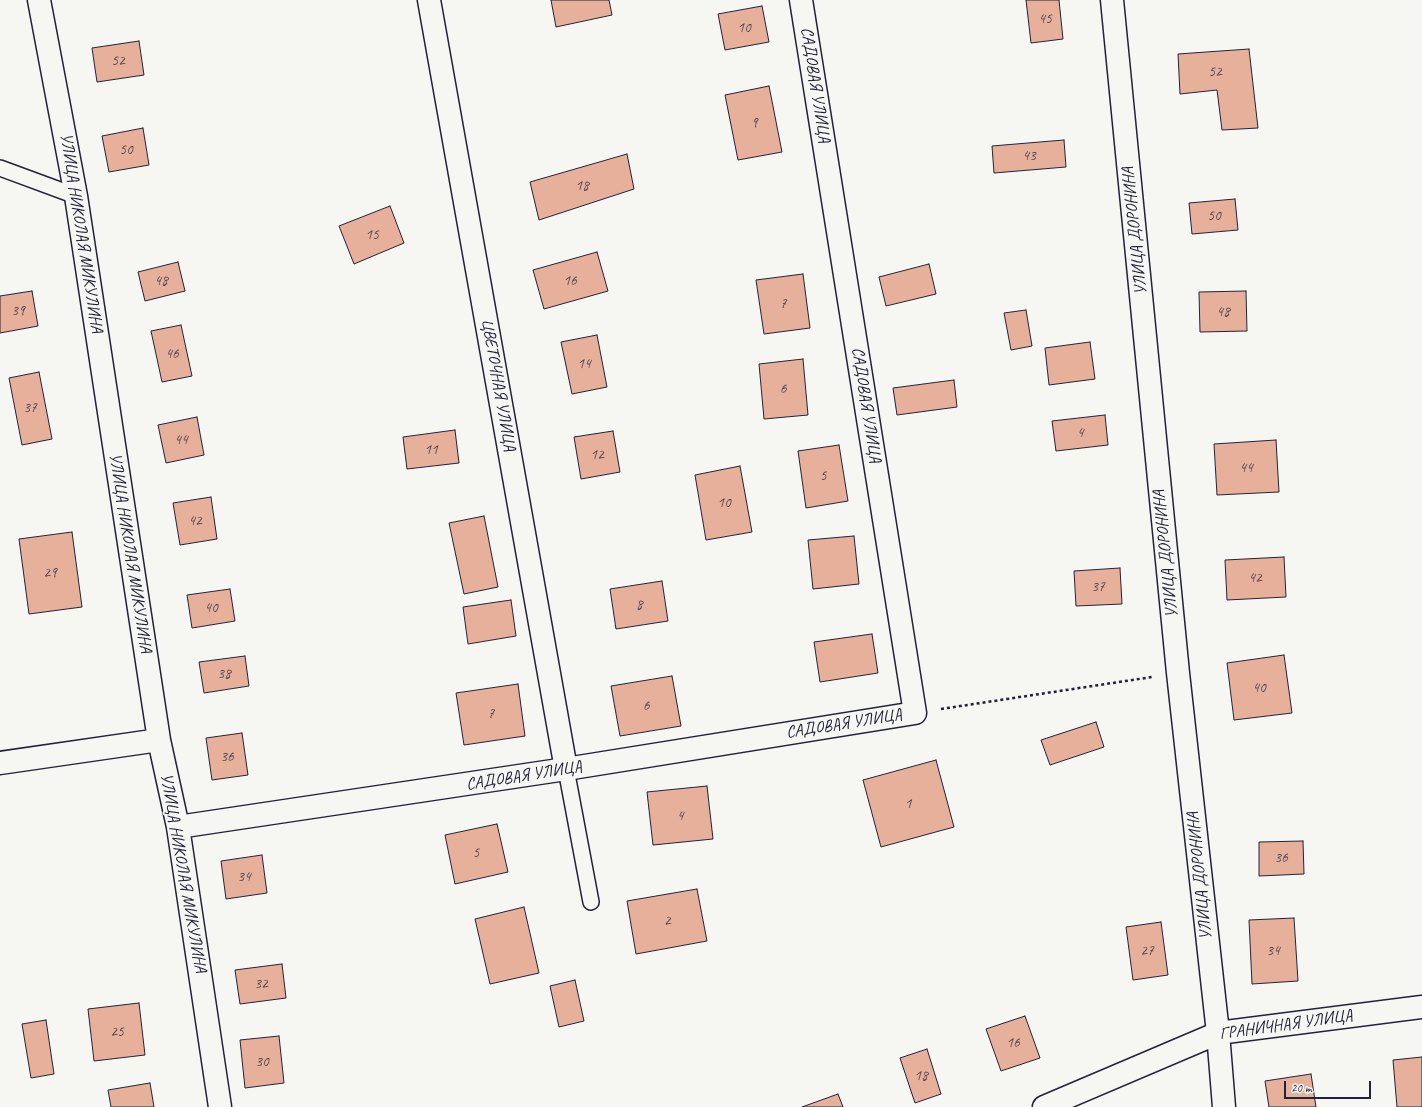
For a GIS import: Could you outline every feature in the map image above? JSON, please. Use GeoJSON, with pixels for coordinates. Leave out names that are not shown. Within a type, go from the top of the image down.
{"type":"FeatureCollection","features":[{"type":"Feature","properties":{"kind":"street","name":"УЛИЦА НИКОЛАЯ МИКУЛИНА"},"geometry":{"type":"LineString","coordinates":[[39,0],[76,196],[159,740],[178,827],[220,1107]]}},
{"type":"Feature","properties":{"kind":"street","name":"ЦВЕТОЧНАЯ УЛИЦА"},"geometry":{"type":"LineString","coordinates":[[429,0],[566,770]]}},
{"type":"Feature","properties":{"kind":"street","name":"САДОВАЯ УЛИЦА"},"geometry":{"type":"LineString","coordinates":[[178,827],[566,770],[915,713],[801,0]]}},
{"type":"Feature","properties":{"kind":"street","name":"УЛИЦА ДОРОНИНА"},"geometry":{"type":"LineString","coordinates":[[1112,0],[1178,673],[1218,1033],[1224,1107]]}},
{"type":"Feature","properties":{"kind":"street"},"geometry":{"type":"LineString","coordinates":[[0,763],[159,740]]}},
{"type":"Feature","properties":{"kind":"street","name":"ГРАНИЧНАЯ УЛИЦА"},"geometry":{"type":"LineString","coordinates":[[1044,1107],[1218,1033],[1422,1007]]}},
{"type":"Feature","properties":{"kind":"lane"},"geometry":{"type":"LineString","coordinates":[[0,168],[76,196]]}},
{"type":"Feature","properties":{"kind":"lane"},"geometry":{"type":"LineString","coordinates":[[566,770],[591,902]]}},
{"type":"Feature","properties":{"kind":"path"},"geometry":{"type":"LineString","coordinates":[[915,713],[1178,673]]}},
{"type":"Feature","properties":{"kind":"building"},"geometry":{"type":"Polygon","coordinates":[[[551,0],[609,0],[612,15],[556,27],[551,0]]]}},
{"type":"Feature","properties":{"kind":"building"},"geometry":{"type":"Polygon","coordinates":[[[1026,0],[1059,0],[1063,39],[1031,43],[1026,0]]]}},
{"type":"Feature","properties":{"kind":"building"},"geometry":{"type":"Polygon","coordinates":[[[762,6],[769,42],[725,50],[718,14],[762,6]]]}},
{"type":"Feature","properties":{"kind":"building"},"geometry":{"type":"Polygon","coordinates":[[[139,41],[144,75],[97,82],[92,48],[139,41]]]}},
{"type":"Feature","properties":{"kind":"building"},"geometry":{"type":"Polygon","coordinates":[[[1249,49],[1258,128],[1222,130],[1217,90],[1180,94],[1178,54],[1249,49]]]}},
{"type":"Feature","properties":{"kind":"building"},"geometry":{"type":"Polygon","coordinates":[[[769,86],[782,152],[738,160],[725,95],[769,86]]]}},
{"type":"Feature","properties":{"kind":"building"},"geometry":{"type":"Polygon","coordinates":[[[143,128],[149,165],[109,172],[102,136],[143,128]]]}},
{"type":"Feature","properties":{"kind":"building"},"geometry":{"type":"Polygon","coordinates":[[[1064,140],[1066,167],[994,173],[992,146],[1064,140]]]}},
{"type":"Feature","properties":{"kind":"building"},"geometry":{"type":"Polygon","coordinates":[[[627,154],[634,189],[539,220],[530,182],[627,154]]]}},
{"type":"Feature","properties":{"kind":"building"},"geometry":{"type":"Polygon","coordinates":[[[1235,199],[1238,230],[1192,234],[1189,203],[1235,199]]]}},
{"type":"Feature","properties":{"kind":"building"},"geometry":{"type":"Polygon","coordinates":[[[390,206],[404,243],[354,264],[339,226],[390,206]]]}},
{"type":"Feature","properties":{"kind":"building"},"geometry":{"type":"Polygon","coordinates":[[[597,252],[608,291],[544,309],[533,270],[597,252]]]}},
{"type":"Feature","properties":{"kind":"building"},"geometry":{"type":"Polygon","coordinates":[[[178,262],[185,291],[145,301],[138,272],[178,262]]]}},
{"type":"Feature","properties":{"kind":"building"},"geometry":{"type":"Polygon","coordinates":[[[929,264],[936,294],[886,306],[879,277],[929,264]]]}},
{"type":"Feature","properties":{"kind":"building"},"geometry":{"type":"Polygon","coordinates":[[[803,274],[810,328],[764,334],[756,280],[803,274]]]}},
{"type":"Feature","properties":{"kind":"building"},"geometry":{"type":"Polygon","coordinates":[[[32,291],[38,326],[0,333],[0,296],[32,291]]]}},
{"type":"Feature","properties":{"kind":"building"},"geometry":{"type":"Polygon","coordinates":[[[1246,291],[1247,331],[1200,332],[1199,292],[1246,291]]]}},
{"type":"Feature","properties":{"kind":"building"},"geometry":{"type":"Polygon","coordinates":[[[1026,310],[1032,346],[1011,350],[1004,313],[1026,310]]]}},
{"type":"Feature","properties":{"kind":"building"},"geometry":{"type":"Polygon","coordinates":[[[181,325],[192,376],[162,382],[151,331],[181,325]]]}},
{"type":"Feature","properties":{"kind":"building"},"geometry":{"type":"Polygon","coordinates":[[[597,335],[607,387],[572,394],[561,342],[597,335]]]}},
{"type":"Feature","properties":{"kind":"building"},"geometry":{"type":"Polygon","coordinates":[[[1090,342],[1095,379],[1049,385],[1045,348],[1090,342]]]}},
{"type":"Feature","properties":{"kind":"building"},"geometry":{"type":"Polygon","coordinates":[[[803,359],[808,415],[764,419],[759,364],[803,359]]]}},
{"type":"Feature","properties":{"kind":"building"},"geometry":{"type":"Polygon","coordinates":[[[39,372],[52,439],[22,445],[9,378],[39,372]]]}},
{"type":"Feature","properties":{"kind":"building"},"geometry":{"type":"Polygon","coordinates":[[[954,380],[957,407],[897,415],[893,388],[954,380]]]}},
{"type":"Feature","properties":{"kind":"building"},"geometry":{"type":"Polygon","coordinates":[[[1105,415],[1108,445],[1056,451],[1052,421],[1105,415]]]}},
{"type":"Feature","properties":{"kind":"building"},"geometry":{"type":"Polygon","coordinates":[[[197,417],[204,455],[166,463],[158,425],[197,417]]]}},
{"type":"Feature","properties":{"kind":"building"},"geometry":{"type":"Polygon","coordinates":[[[455,430],[459,463],[407,469],[403,437],[455,430]]]}},
{"type":"Feature","properties":{"kind":"building"},"geometry":{"type":"Polygon","coordinates":[[[613,431],[620,472],[581,479],[574,437],[613,431]]]}},
{"type":"Feature","properties":{"kind":"building"},"geometry":{"type":"Polygon","coordinates":[[[1276,440],[1279,492],[1217,495],[1214,444],[1276,440]]]}},
{"type":"Feature","properties":{"kind":"building"},"geometry":{"type":"Polygon","coordinates":[[[839,445],[848,501],[806,508],[798,451],[839,445]]]}},
{"type":"Feature","properties":{"kind":"building"},"geometry":{"type":"Polygon","coordinates":[[[740,466],[752,532],[706,540],[695,475],[740,466]]]}},
{"type":"Feature","properties":{"kind":"building"},"geometry":{"type":"Polygon","coordinates":[[[211,497],[217,539],[180,545],[173,503],[211,497]]]}},
{"type":"Feature","properties":{"kind":"building"},"geometry":{"type":"Polygon","coordinates":[[[484,516],[498,587],[464,594],[449,523],[484,516]]]}},
{"type":"Feature","properties":{"kind":"building"},"geometry":{"type":"Polygon","coordinates":[[[72,532],[82,607],[29,614],[19,539],[72,532]]]}},
{"type":"Feature","properties":{"kind":"building"},"geometry":{"type":"Polygon","coordinates":[[[854,536],[859,584],[813,589],[808,540],[854,536]]]}},
{"type":"Feature","properties":{"kind":"building"},"geometry":{"type":"Polygon","coordinates":[[[1284,557],[1286,597],[1227,600],[1225,560],[1284,557]]]}},
{"type":"Feature","properties":{"kind":"building"},"geometry":{"type":"Polygon","coordinates":[[[1120,568],[1122,604],[1076,606],[1074,571],[1120,568]]]}},
{"type":"Feature","properties":{"kind":"building"},"geometry":{"type":"Polygon","coordinates":[[[662,581],[668,621],[616,629],[610,589],[662,581]]]}},
{"type":"Feature","properties":{"kind":"building"},"geometry":{"type":"Polygon","coordinates":[[[230,589],[235,621],[192,628],[187,595],[230,589]]]}},
{"type":"Feature","properties":{"kind":"building"},"geometry":{"type":"Polygon","coordinates":[[[511,600],[516,636],[468,644],[463,607],[511,600]]]}},
{"type":"Feature","properties":{"kind":"building"},"geometry":{"type":"Polygon","coordinates":[[[872,634],[878,673],[820,682],[814,642],[872,634]]]}},
{"type":"Feature","properties":{"kind":"building"},"geometry":{"type":"Polygon","coordinates":[[[1284,655],[1292,713],[1234,720],[1227,663],[1284,655]]]}},
{"type":"Feature","properties":{"kind":"building"},"geometry":{"type":"Polygon","coordinates":[[[245,656],[249,686],[204,693],[199,662],[245,656]]]}},
{"type":"Feature","properties":{"kind":"building"},"geometry":{"type":"Polygon","coordinates":[[[672,676],[681,726],[620,736],[611,686],[672,676]]]}},
{"type":"Feature","properties":{"kind":"building"},"geometry":{"type":"Polygon","coordinates":[[[518,684],[525,736],[464,745],[456,693],[518,684]]]}},
{"type":"Feature","properties":{"kind":"building"},"geometry":{"type":"Polygon","coordinates":[[[1096,722],[1104,747],[1050,765],[1041,740],[1096,722]]]}},
{"type":"Feature","properties":{"kind":"building"},"geometry":{"type":"Polygon","coordinates":[[[242,733],[248,775],[212,780],[206,738],[242,733]]]}},
{"type":"Feature","properties":{"kind":"building"},"geometry":{"type":"Polygon","coordinates":[[[936,760],[954,827],[881,847],[863,780],[936,760]]]}},
{"type":"Feature","properties":{"kind":"building"},"geometry":{"type":"Polygon","coordinates":[[[707,786],[713,839],[653,845],[647,792],[707,786]]]}},
{"type":"Feature","properties":{"kind":"building"},"geometry":{"type":"Polygon","coordinates":[[[497,824],[508,872],[455,884],[445,835],[497,824]]]}},
{"type":"Feature","properties":{"kind":"building"},"geometry":{"type":"Polygon","coordinates":[[[1303,841],[1304,874],[1259,876],[1259,842],[1303,841]]]}},
{"type":"Feature","properties":{"kind":"building"},"geometry":{"type":"Polygon","coordinates":[[[262,855],[267,893],[226,899],[221,861],[262,855]]]}},
{"type":"Feature","properties":{"kind":"building"},"geometry":{"type":"Polygon","coordinates":[[[697,889],[707,941],[636,954],[627,901],[697,889]]]}},
{"type":"Feature","properties":{"kind":"building"},"geometry":{"type":"Polygon","coordinates":[[[524,907],[539,973],[490,984],[475,919],[524,907]]]}},
{"type":"Feature","properties":{"kind":"building"},"geometry":{"type":"Polygon","coordinates":[[[1294,918],[1298,981],[1252,984],[1249,920],[1294,918]]]}},
{"type":"Feature","properties":{"kind":"building"},"geometry":{"type":"Polygon","coordinates":[[[1161,922],[1168,975],[1133,980],[1126,927],[1161,922]]]}},
{"type":"Feature","properties":{"kind":"building"},"geometry":{"type":"Polygon","coordinates":[[[282,964],[286,998],[240,1004],[235,970],[282,964]]]}},
{"type":"Feature","properties":{"kind":"building"},"geometry":{"type":"Polygon","coordinates":[[[575,980],[584,1021],[559,1027],[550,986],[575,980]]]}},
{"type":"Feature","properties":{"kind":"building"},"geometry":{"type":"Polygon","coordinates":[[[139,1003],[145,1055],[94,1061],[88,1009],[139,1003]]]}},
{"type":"Feature","properties":{"kind":"building"},"geometry":{"type":"Polygon","coordinates":[[[1025,1016],[1040,1058],[1001,1071],[986,1029],[1025,1016]]]}},
{"type":"Feature","properties":{"kind":"building"},"geometry":{"type":"Polygon","coordinates":[[[46,1020],[54,1074],[31,1078],[22,1024],[46,1020]]]}},
{"type":"Feature","properties":{"kind":"building"},"geometry":{"type":"Polygon","coordinates":[[[279,1036],[284,1083],[245,1088],[240,1040],[279,1036]]]}},
{"type":"Feature","properties":{"kind":"building"},"geometry":{"type":"Polygon","coordinates":[[[927,1049],[941,1094],[915,1103],[900,1058],[927,1049]]]}},
{"type":"Feature","properties":{"kind":"building"},"geometry":{"type":"Polygon","coordinates":[[[1422,1057],[1422,1107],[1397,1107],[1393,1060],[1422,1057]]]}},
{"type":"Feature","properties":{"kind":"building"},"geometry":{"type":"Polygon","coordinates":[[[1311,1074],[1316,1107],[1269,1107],[1265,1081],[1311,1074]]]}},
{"type":"Feature","properties":{"kind":"building"},"geometry":{"type":"Polygon","coordinates":[[[150,1083],[154,1107],[111,1107],[108,1090],[150,1083]]]}},
{"type":"Feature","properties":{"kind":"building"},"geometry":{"type":"Polygon","coordinates":[[[838,1094],[843,1107],[802,1107],[838,1094]]]}}]}
